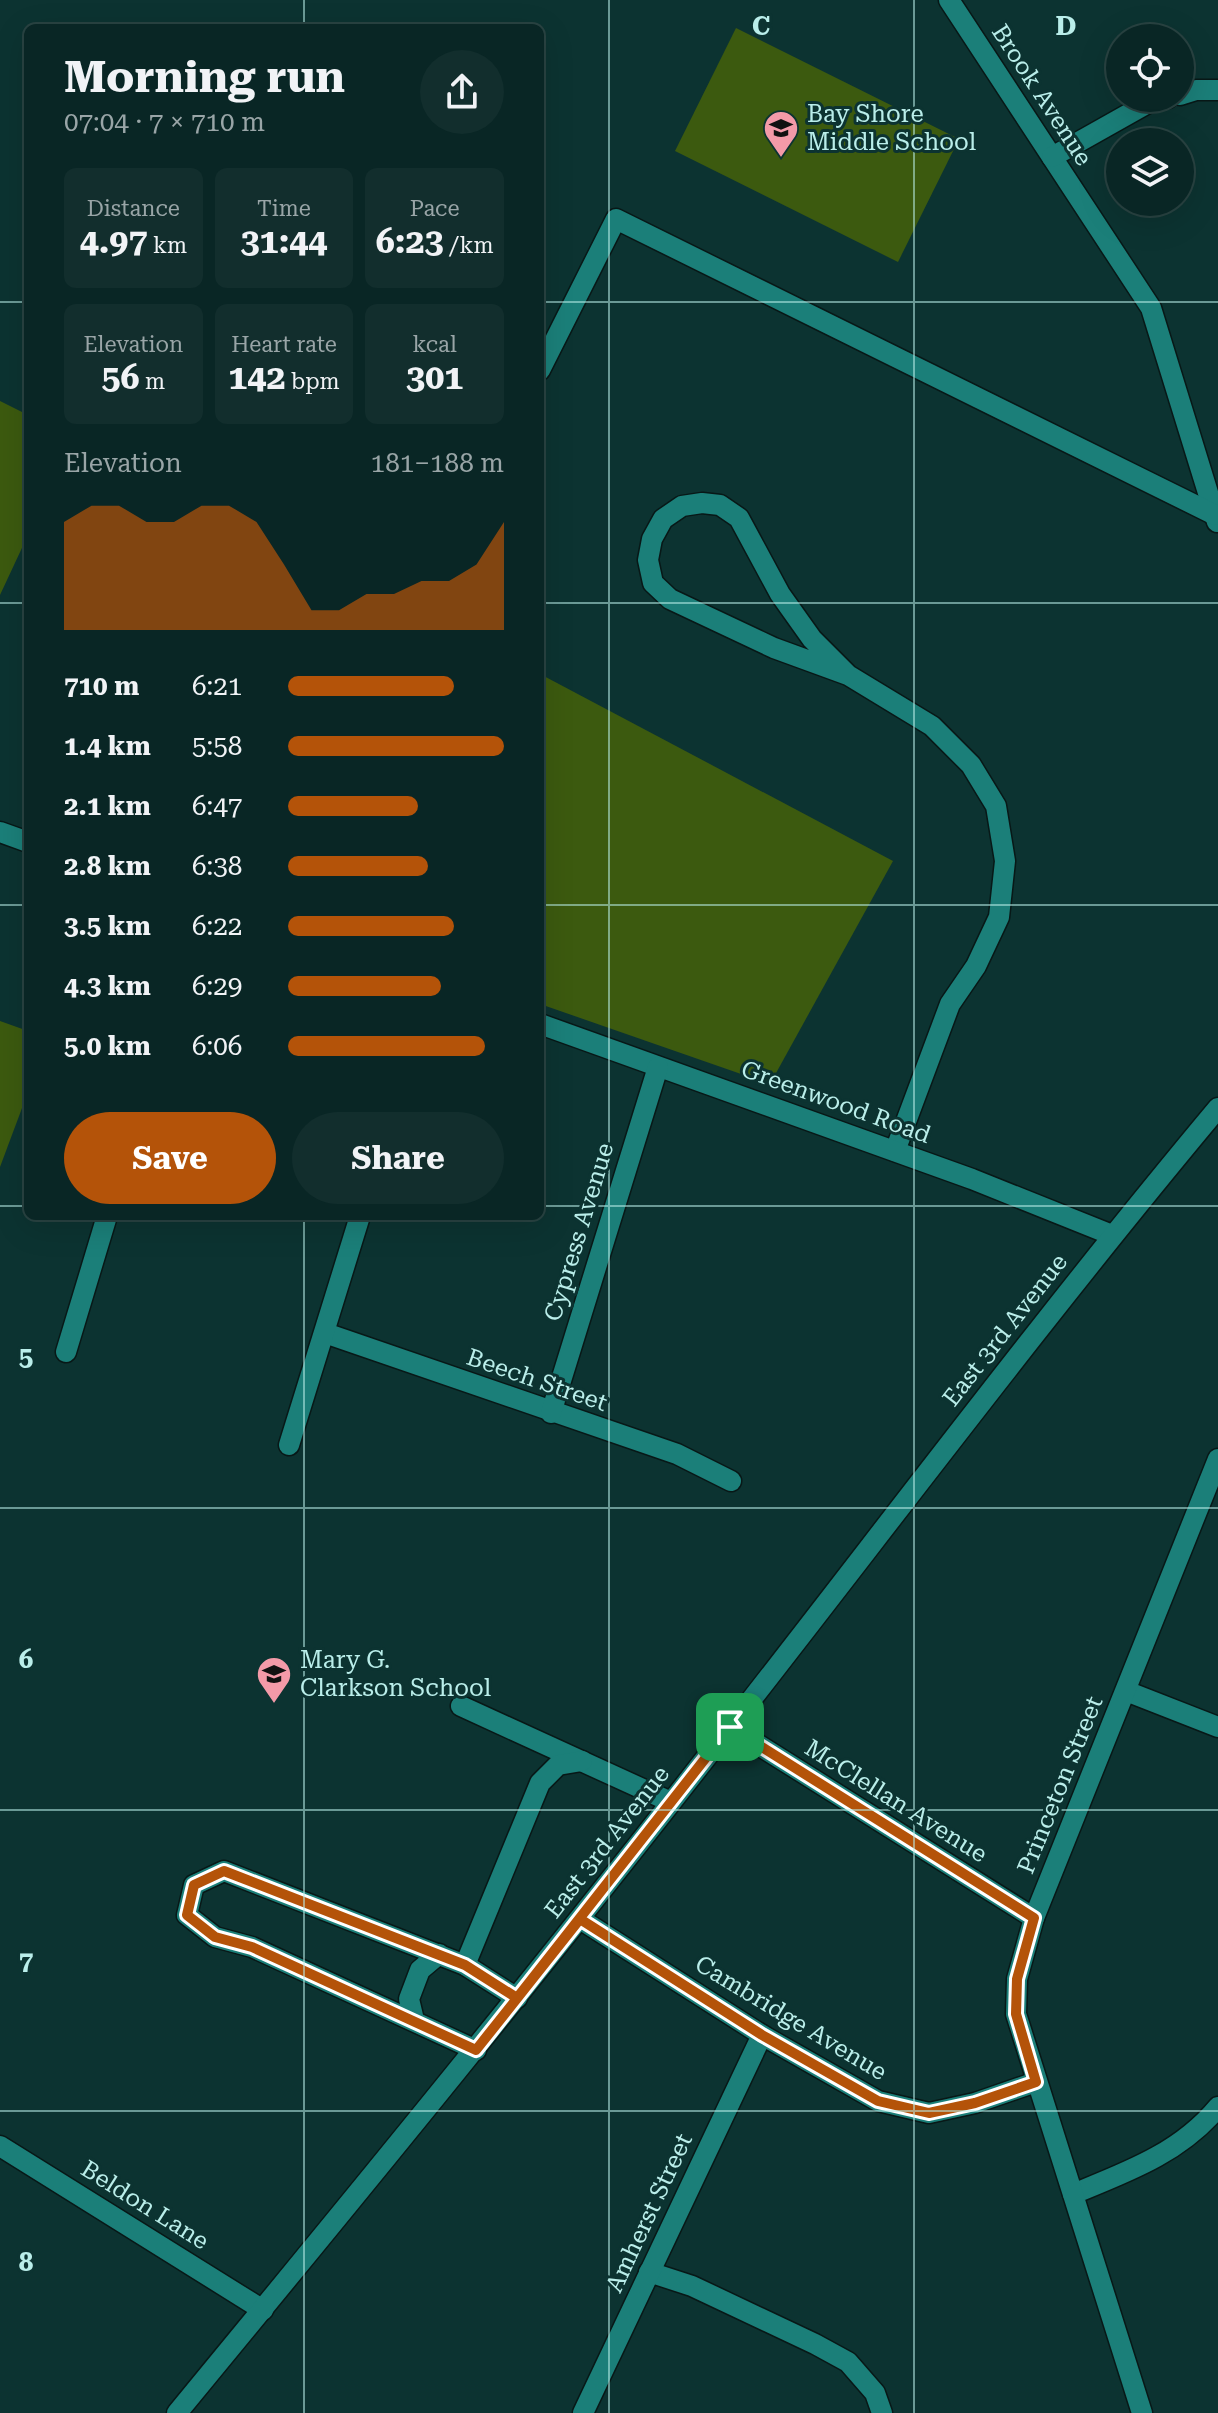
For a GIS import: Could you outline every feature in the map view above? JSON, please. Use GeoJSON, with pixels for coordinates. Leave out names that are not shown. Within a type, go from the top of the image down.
{"type":"FeatureCollection","features":[{"type":"Feature","properties":{"kind":"street","name":"Brook Avenue"},"geometry":{"type":"LineString","coordinates":[[949,0],[1151,308],[1216,520]]}},
{"type":"Feature","properties":{"kind":"street"},"geometry":{"type":"LineString","coordinates":[[1194,91],[1218,90]]}},
{"type":"Feature","properties":{"kind":"street"},"geometry":{"type":"LineString","coordinates":[[1052,157],[1132,112]]}},
{"type":"Feature","properties":{"kind":"street"},"geometry":{"type":"LineString","coordinates":[[544,362],[616,219],[1216,520]]}},
{"type":"Feature","properties":{"kind":"street"},"geometry":{"type":"LineString","coordinates":[[848,675],[812,639],[780,594],[739,518],[720,505],[702,503],[682,506],[663,519],[652,539],[648,560],[653,583],[670,599],[774,648],[848,675],[932,726],[971,765],[996,806],[1005,861],[999,917],[976,966],[950,1004],[895,1151]]}},
{"type":"Feature","properties":{"kind":"street"},"geometry":{"type":"LineString","coordinates":[[0,832],[24,835]]}},
{"type":"Feature","properties":{"kind":"street","name":"Greenwood Road"},"geometry":{"type":"LineString","coordinates":[[544,1025],[972,1179],[1112,1235]]}},
{"type":"Feature","properties":{"kind":"street","name":"Cypress Avenue"},"geometry":{"type":"LineString","coordinates":[[551,1413],[658,1067]]}},
{"type":"Feature","properties":{"kind":"street","name":"East 3rd Avenue"},"geometry":{"type":"LineString","coordinates":[[177,2413],[476,2050],[1112,1235],[1218,1108]]}},
{"type":"Feature","properties":{"kind":"street"},"geometry":{"type":"LineString","coordinates":[[66,1352],[106,1220]]}},
{"type":"Feature","properties":{"kind":"street"},"geometry":{"type":"LineString","coordinates":[[289,1445],[359,1220]]}},
{"type":"Feature","properties":{"kind":"street","name":"Beech Street"},"geometry":{"type":"LineString","coordinates":[[325,1333],[677,1454],[731,1481]]}},
{"type":"Feature","properties":{"kind":"street","name":"Princeton Street"},"geometry":{"type":"LineString","coordinates":[[1142,2413],[1016,2014],[1017,1979],[1034,1918],[1218,1459]]}},
{"type":"Feature","properties":{"kind":"street"},"geometry":{"type":"LineString","coordinates":[[1126,1691],[1218,1727]]}},
{"type":"Feature","properties":{"kind":"street"},"geometry":{"type":"LineString","coordinates":[[461,1706],[671,1802]]}},
{"type":"Feature","properties":{"kind":"street","name":"McClellan Avenue"},"geometry":{"type":"LineString","coordinates":[[730,1727],[1034,1918]]}},
{"type":"Feature","properties":{"kind":"street"},"geometry":{"type":"LineString","coordinates":[[465,1965],[540,1783],[558,1765],[582,1761]]}},
{"type":"Feature","properties":{"kind":"street"},"geometry":{"type":"LineString","coordinates":[[476,2050],[252,1947],[215,1937],[187,1915],[194,1885],[224,1871],[465,1965],[517,1998]]}},
{"type":"Feature","properties":{"kind":"street","name":"Cambridge Avenue"},"geometry":{"type":"LineString","coordinates":[[580,1919],[762,2035],[878,2101],[929,2113],[975,2103],[1036,2082]]}},
{"type":"Feature","properties":{"kind":"street"},"geometry":{"type":"LineString","coordinates":[[414,2020],[409,1999],[420,1970],[439,1954]]}},
{"type":"Feature","properties":{"kind":"street","name":"Amherst Street"},"geometry":{"type":"LineString","coordinates":[[583,2413],[762,2035]]}},
{"type":"Feature","properties":{"kind":"street"},"geometry":{"type":"LineString","coordinates":[[1073,2194],[1168,2152],[1202,2126],[1218,2107]]}},
{"type":"Feature","properties":{"kind":"street","name":"Beldon Lane"},"geometry":{"type":"LineString","coordinates":[[0,2146],[263,2310]]}},
{"type":"Feature","properties":{"kind":"street"},"geometry":{"type":"LineString","coordinates":[[649,2272],[692,2286],[848,2362],[875,2393],[882,2413]]}},
{"type":"Feature","properties":{"kind":"green space"},"geometry":{"type":"Polygon","coordinates":[[[736,28],[959,139],[898,262],[675,151],[736,28]]]}},
{"type":"Feature","properties":{"kind":"green space"},"geometry":{"type":"Polygon","coordinates":[[[0,401],[24,413],[24,544],[0,595],[0,401]]]}},
{"type":"Feature","properties":{"kind":"green space"},"geometry":{"type":"Polygon","coordinates":[[[544,676],[893,861],[770,1084],[544,1005],[544,676]]]}},
{"type":"Feature","properties":{"kind":"green space"},"geometry":{"type":"Polygon","coordinates":[[[0,1021],[24,1030],[24,1103],[0,1167],[0,1021]]]}},
{"type":"Feature","properties":{"kind":"place","name":"Bay Shore Middle School"},"geometry":{"type":"Point","coordinates":[781,159]}},
{"type":"Feature","properties":{"kind":"place","name":"Mary G. Clarkson School"},"geometry":{"type":"Point","coordinates":[274,1705]}},
{"type":"Feature","properties":{"kind":"route"},"geometry":{"type":"LineString","coordinates":[[730,1727],[1034,1918],[1017,1979],[1016,2014],[1036,2082],[975,2103],[929,2113],[878,2101],[762,2035],[580,1919],[476,2050],[252,1947],[215,1937],[187,1915],[194,1885],[224,1871],[465,1965],[517,1998],[730,1727]]}}]}
